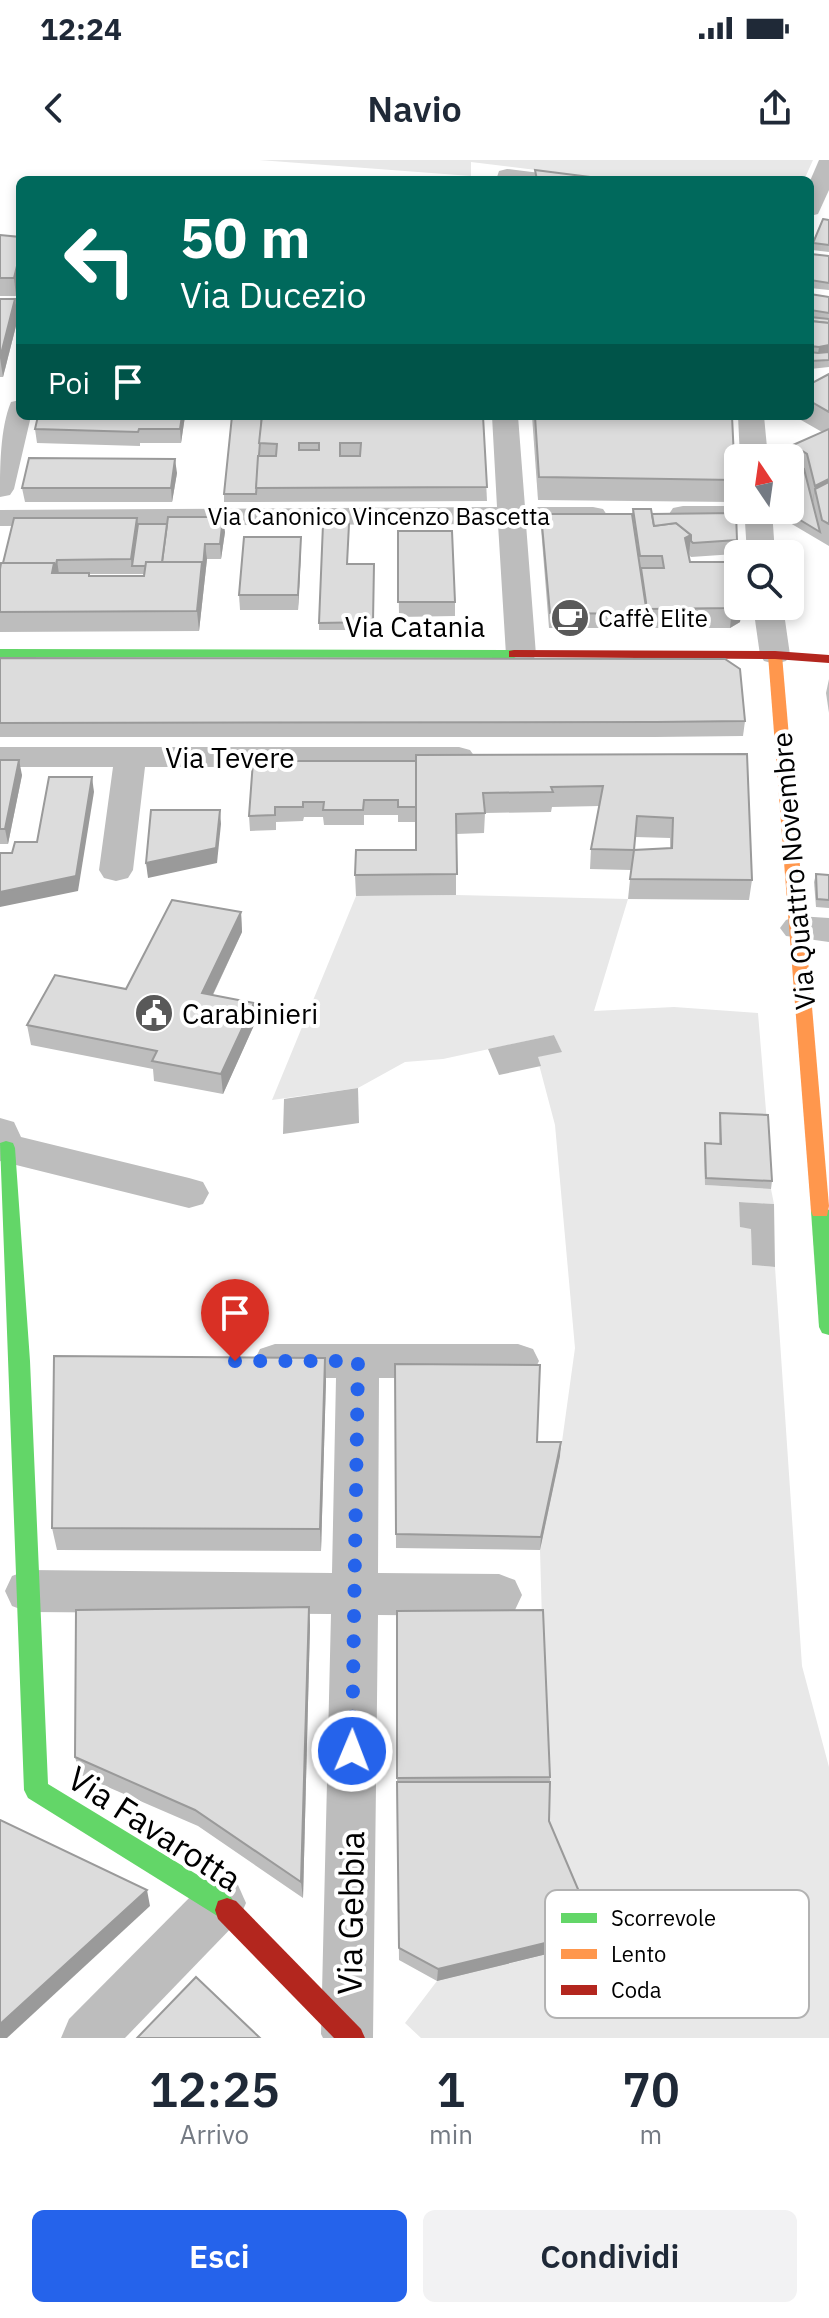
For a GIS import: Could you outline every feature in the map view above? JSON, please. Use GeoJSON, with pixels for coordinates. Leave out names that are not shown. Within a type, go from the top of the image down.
{"type":"FeatureCollection","features":[{"type":"Feature","properties":{"kind":"street"},"geometry":{"type":"LineString","coordinates":[[814,199],[829,162]]}},
{"type":"Feature","properties":{"kind":"street"},"geometry":{"type":"LineString","coordinates":[[0,489],[17,420]]}},
{"type":"Feature","properties":{"kind":"street"},"geometry":{"type":"LineString","coordinates":[[505,420],[521,655]]}},
{"type":"Feature","properties":{"kind":"street"},"geometry":{"type":"LineString","coordinates":[[751,420],[753,444]]}},
{"type":"Feature","properties":{"kind":"street"},"geometry":{"type":"LineString","coordinates":[[650,514],[724,513]]}},
{"type":"Feature","properties":{"kind":"street","name":"Via Canonico Vincenzo Bascetta"},"geometry":{"type":"LineString","coordinates":[[0,518],[619,515]]}},
{"type":"Feature","properties":{"kind":"street","name":"Via Quattro Novembre"},"geometry":{"type":"LineString","coordinates":[[770,620],[813,929],[829,1319]]}},
{"type":"Feature","properties":{"kind":"street","name":"Via Catania"},"geometry":{"type":"LineString","coordinates":[[0,653],[775,655],[829,659]]}},
{"type":"Feature","properties":{"kind":"street","name":"Via Tevere"},"geometry":{"type":"LineString","coordinates":[[0,757],[459,757]]}},
{"type":"Feature","properties":{"kind":"street"},"geometry":{"type":"LineString","coordinates":[[116,870],[130,757]]}},
{"type":"Feature","properties":{"kind":"street"},"geometry":{"type":"LineString","coordinates":[[3,1140],[189,1193]]}},
{"type":"Feature","properties":{"kind":"street","name":"Via Favarotta"},"geometry":{"type":"LineString","coordinates":[[3,1140],[35,1361],[28,1591],[36,1790],[220,1903],[350,2036]]}},
{"type":"Feature","properties":{"kind":"street"},"geometry":{"type":"LineString","coordinates":[[235,1361],[518,1361]]}},
{"type":"Feature","properties":{"kind":"street","name":"Via Gebbia"},"geometry":{"type":"LineString","coordinates":[[350,2036],[358,1361]]}},
{"type":"Feature","properties":{"kind":"street"},"geometry":{"type":"LineString","coordinates":[[28,1591],[499,1595]]}},
{"type":"Feature","properties":{"kind":"street"},"geometry":{"type":"LineString","coordinates":[[88,2038],[220,1903]]}},
{"type":"Feature","properties":{"kind":"shaded area"},"geometry":{"type":"Polygon","coordinates":[[[259,160],[813,160],[806,176],[585,176],[471,162],[471,176],[259,160]]]}},
{"type":"Feature","properties":{"kind":"shaded area"},"geometry":{"type":"Polygon","coordinates":[[[356,896],[628,899],[594,1011],[674,1007],[758,1013],[767,1123],[720,1152],[705,1185],[771,1189],[774,1204],[739,1202],[741,1227],[751,1228],[752,1265],[775,1267],[802,1666],[829,1767],[829,2038],[421,2038],[405,2023],[437,1981],[545,1955],[545,2018],[809,2018],[809,1890],[572,1890],[548,1833],[540,1550],[560,1456],[575,1348],[555,1125],[537,1057],[561,1051],[554,1035],[443,1059],[405,1062],[358,1088],[272,1100],[356,896]]]}},
{"type":"Feature","properties":{"kind":"shaded area"},"geometry":{"type":"Polygon","coordinates":[[[554,1035],[562,1052],[538,1057],[541,1066],[499,1075],[488,1049],[554,1035]]]}},
{"type":"Feature","properties":{"kind":"shaded area"},"geometry":{"type":"Polygon","coordinates":[[[358,1088],[359,1123],[283,1134],[284,1099],[358,1088]]]}},
{"type":"Feature","properties":{"kind":"shaded area"},"geometry":{"type":"Polygon","coordinates":[[[739,1202],[774,1204],[775,1267],[752,1265],[751,1229],[740,1227],[739,1202]]]}},
{"type":"Feature","properties":{"kind":"building"},"geometry":{"type":"Polygon","coordinates":[[[535,170],[582,176],[536,176],[535,170]]]}},
{"type":"Feature","properties":{"kind":"building"},"geometry":{"type":"Polygon","coordinates":[[[823,219],[829,220],[829,245],[814,243],[823,219]]]}},
{"type":"Feature","properties":{"kind":"building"},"geometry":{"type":"Polygon","coordinates":[[[0,235],[16,237],[14,278],[0,278],[0,235]]]}},
{"type":"Feature","properties":{"kind":"building"},"geometry":{"type":"Polygon","coordinates":[[[814,254],[829,256],[829,283],[814,281],[814,254]]]}},
{"type":"Feature","properties":{"kind":"building"},"geometry":{"type":"Polygon","coordinates":[[[814,295],[829,297],[829,313],[814,311],[814,295]]]}},
{"type":"Feature","properties":{"kind":"building"},"geometry":{"type":"Polygon","coordinates":[[[0,299],[15,299],[0,358],[0,299]]]}},
{"type":"Feature","properties":{"kind":"building"},"geometry":{"type":"Polygon","coordinates":[[[814,317],[829,319],[829,323],[814,321],[814,317]]]}},
{"type":"Feature","properties":{"kind":"building"},"geometry":{"type":"Polygon","coordinates":[[[814,321],[829,323],[829,345],[814,346],[814,321]]]}},
{"type":"Feature","properties":{"kind":"building"},"geometry":{"type":"Polygon","coordinates":[[[814,352],[829,352],[829,360],[814,361],[814,352]]]}},
{"type":"Feature","properties":{"kind":"building"},"geometry":{"type":"Polygon","coordinates":[[[829,374],[829,412],[814,403],[814,382],[829,374]]]}},
{"type":"Feature","properties":{"kind":"building"},"geometry":{"type":"Polygon","coordinates":[[[37,420],[181,420],[180,429],[139,429],[138,432],[35,429],[37,420]]]}},
{"type":"Feature","properties":{"kind":"building"},"geometry":{"type":"Polygon","coordinates":[[[232,420],[262,420],[256,494],[224,494],[232,420]]]}},
{"type":"Feature","properties":{"kind":"building"},"geometry":{"type":"Polygon","coordinates":[[[262,420],[483,420],[487,487],[256,488],[258,456],[276,456],[277,444],[259,443],[262,420]],[[299,443],[299,450],[319,450],[319,443],[299,443]],[[340,443],[340,456],[360,456],[361,443],[340,443]]]}},
{"type":"Feature","properties":{"kind":"building"},"geometry":{"type":"Polygon","coordinates":[[[535,420],[732,420],[733,444],[724,444],[724,480],[539,477],[535,420]]]}},
{"type":"Feature","properties":{"kind":"building"},"geometry":{"type":"Polygon","coordinates":[[[829,429],[829,479],[815,486],[804,444],[795,444],[829,429]]]}},
{"type":"Feature","properties":{"kind":"building"},"geometry":{"type":"Polygon","coordinates":[[[29,458],[175,459],[171,488],[22,488],[29,458]]]}},
{"type":"Feature","properties":{"kind":"building"},"geometry":{"type":"Polygon","coordinates":[[[804,469],[820,532],[804,522],[804,469]]]}},
{"type":"Feature","properties":{"kind":"building"},"geometry":{"type":"Polygon","coordinates":[[[829,482],[829,524],[822,520],[815,489],[829,482]]]}},
{"type":"Feature","properties":{"kind":"building"},"geometry":{"type":"Polygon","coordinates":[[[633,509],[651,509],[654,526],[676,523],[691,535],[685,538],[690,562],[724,562],[724,608],[647,609],[641,568],[664,568],[662,556],[640,556],[633,509]]]}},
{"type":"Feature","properties":{"kind":"building"},"geometry":{"type":"Polygon","coordinates":[[[724,513],[724,524],[736,524],[737,540],[693,543],[691,535],[676,523],[654,526],[652,514],[724,513]]]}},
{"type":"Feature","properties":{"kind":"building"},"geometry":{"type":"Polygon","coordinates":[[[541,514],[632,514],[647,614],[550,613],[541,514]]]}},
{"type":"Feature","properties":{"kind":"building"},"geometry":{"type":"Polygon","coordinates":[[[168,517],[223,517],[220,544],[205,544],[203,567],[202,562],[162,562],[168,517]]]}},
{"type":"Feature","properties":{"kind":"building"},"geometry":{"type":"Polygon","coordinates":[[[14,518],[137,518],[131,559],[57,560],[55,568],[54,563],[3,563],[14,518]]]}},
{"type":"Feature","properties":{"kind":"building"},"geometry":{"type":"Polygon","coordinates":[[[138,524],[167,524],[162,562],[132,566],[138,524]]]}},
{"type":"Feature","properties":{"kind":"building"},"geometry":{"type":"Polygon","coordinates":[[[323,524],[349,524],[347,564],[374,564],[373,622],[319,623],[323,524]]]}},
{"type":"Feature","properties":{"kind":"building"},"geometry":{"type":"Polygon","coordinates":[[[398,531],[452,531],[455,602],[398,602],[398,531]]]}},
{"type":"Feature","properties":{"kind":"building"},"geometry":{"type":"Polygon","coordinates":[[[244,537],[301,537],[298,595],[239,595],[244,537]]]}},
{"type":"Feature","properties":{"kind":"building"},"geometry":{"type":"Polygon","coordinates":[[[146,562],[202,562],[197,611],[0,612],[1,563],[54,563],[52,573],[144,576],[146,562]]]}},
{"type":"Feature","properties":{"kind":"building"},"geometry":{"type":"Polygon","coordinates":[[[0,658],[725,659],[740,669],[745,721],[0,723],[0,658]]]}},
{"type":"Feature","properties":{"kind":"building"},"geometry":{"type":"Polygon","coordinates":[[[747,754],[752,880],[630,879],[634,850],[591,849],[603,786],[551,787],[553,792],[483,793],[485,813],[456,814],[457,874],[355,875],[356,850],[416,850],[416,755],[747,754]],[[637,816],[634,850],[672,848],[673,818],[637,816]]]}},
{"type":"Feature","properties":{"kind":"building"},"geometry":{"type":"Polygon","coordinates":[[[0,760],[19,760],[5,829],[0,829],[0,760]]]}},
{"type":"Feature","properties":{"kind":"building"},"geometry":{"type":"Polygon","coordinates":[[[253,761],[416,761],[416,807],[398,807],[398,800],[364,800],[363,810],[323,810],[324,802],[303,802],[303,807],[275,807],[275,815],[249,816],[253,761]]]}},
{"type":"Feature","properties":{"kind":"building"},"geometry":{"type":"Polygon","coordinates":[[[49,777],[92,777],[76,876],[0,892],[0,853],[12,853],[15,842],[37,842],[49,777]]]}},
{"type":"Feature","properties":{"kind":"building"},"geometry":{"type":"Polygon","coordinates":[[[151,810],[220,810],[216,848],[146,863],[151,810]]]}},
{"type":"Feature","properties":{"kind":"building"},"geometry":{"type":"Polygon","coordinates":[[[816,874],[829,875],[829,900],[817,899],[816,874]]]}},
{"type":"Feature","properties":{"kind":"building"},"geometry":{"type":"Polygon","coordinates":[[[172,900],[241,912],[202,993],[254,1003],[221,1074],[152,1061],[157,1051],[27,1025],[55,975],[126,989],[172,900]]]}},
{"type":"Feature","properties":{"kind":"building"},"geometry":{"type":"Polygon","coordinates":[[[720,1113],[768,1115],[772,1181],[706,1178],[705,1143],[721,1144],[720,1113]]]}},
{"type":"Feature","properties":{"kind":"building"},"geometry":{"type":"Polygon","coordinates":[[[54,1356],[325,1358],[320,1529],[52,1528],[54,1356]]]}},
{"type":"Feature","properties":{"kind":"building"},"geometry":{"type":"Polygon","coordinates":[[[395,1364],[540,1365],[537,1442],[561,1442],[541,1537],[396,1534],[395,1364]]]}},
{"type":"Feature","properties":{"kind":"building"},"geometry":{"type":"Polygon","coordinates":[[[309,1607],[301,1882],[195,1810],[75,1757],[76,1610],[309,1607]]]}},
{"type":"Feature","properties":{"kind":"building"},"geometry":{"type":"Polygon","coordinates":[[[543,1610],[550,1777],[397,1778],[397,1611],[543,1610]]]}},
{"type":"Feature","properties":{"kind":"building"},"geometry":{"type":"Polygon","coordinates":[[[397,1782],[550,1782],[549,1821],[578,1890],[545,1890],[545,1943],[438,1969],[399,1948],[397,1782]]]}},
{"type":"Feature","properties":{"kind":"building"},"geometry":{"type":"Polygon","coordinates":[[[0,1820],[147,1890],[0,2024],[0,1820]]]}},
{"type":"Feature","properties":{"kind":"building"},"geometry":{"type":"Polygon","coordinates":[[[196,1977],[260,2038],[137,2038],[196,1977]]]}},
{"type":"Feature","properties":{"kind":"traffic: fast"},"geometry":{"type":"LineString","coordinates":[[0,653],[514,654]]}},
{"type":"Feature","properties":{"kind":"traffic: fast"},"geometry":{"type":"LineString","coordinates":[[6,1148],[20,1361],[36,1790],[227,1910]]}},
{"type":"Feature","properties":{"kind":"traffic: fast"},"geometry":{"type":"LineString","coordinates":[[820,1211],[829,1327]]}},
{"type":"Feature","properties":{"kind":"traffic: slow"},"geometry":{"type":"LineString","coordinates":[[775,655],[820,1211]]}},
{"type":"Feature","properties":{"kind":"traffic: jam"},"geometry":{"type":"LineString","coordinates":[[514,654],[775,655],[829,659]]}},
{"type":"Feature","properties":{"kind":"traffic: jam"},"geometry":{"type":"LineString","coordinates":[[227,1910],[352,2038]]}},
{"type":"Feature","properties":{"kind":"place","name":"Caffè Elite"},"geometry":{"type":"Point","coordinates":[570,618]}},
{"type":"Feature","properties":{"kind":"place","name":"Carabinieri"},"geometry":{"type":"Point","coordinates":[154,1013]}},
{"type":"Feature","properties":{"kind":"route"},"geometry":{"type":"LineString","coordinates":[[235,1361],[358,1361],[352,1751]]}}]}
